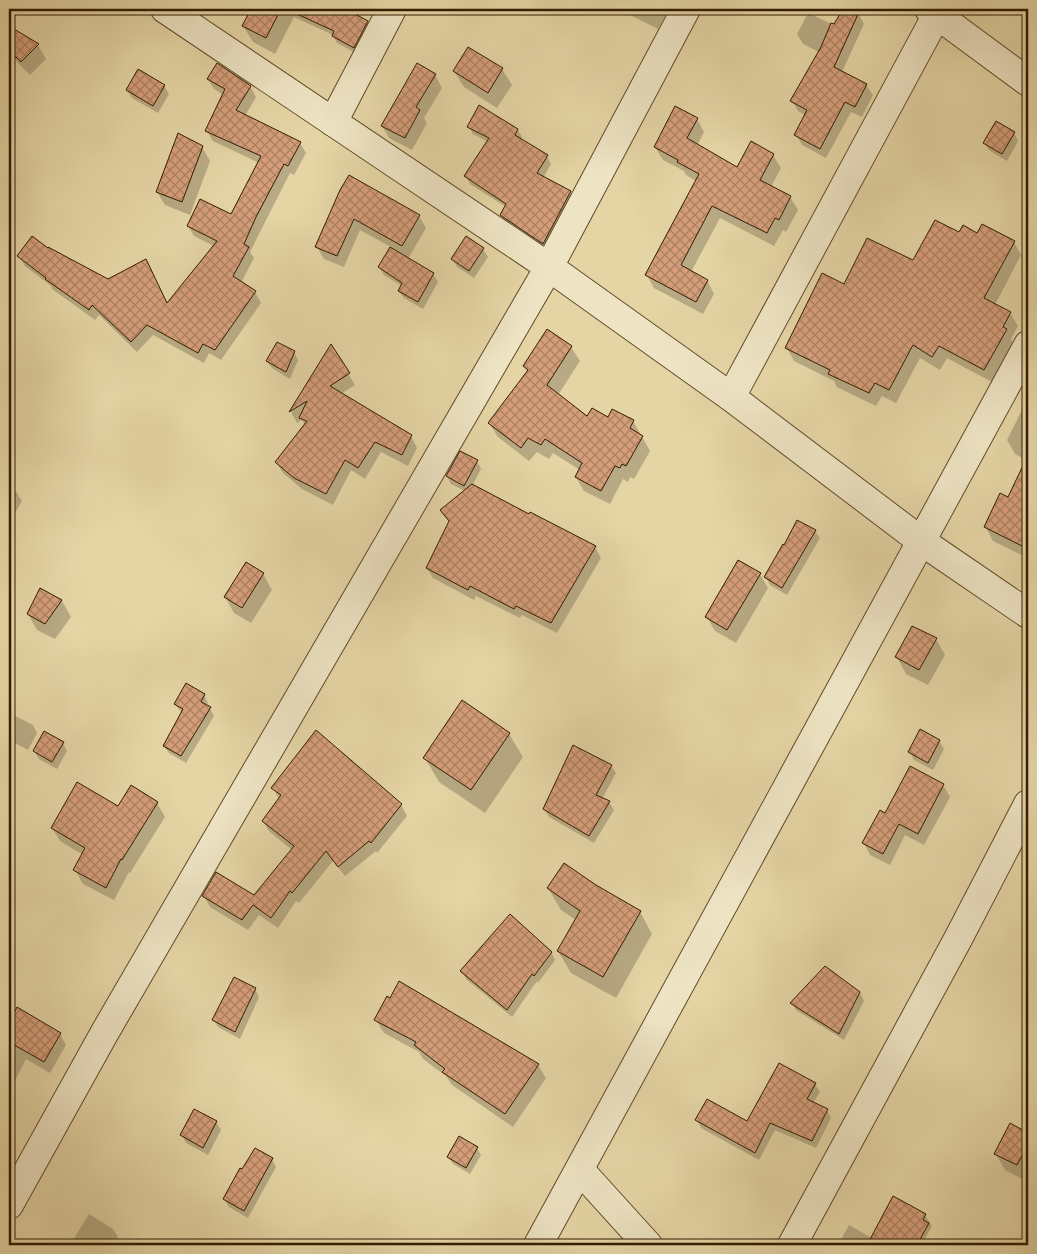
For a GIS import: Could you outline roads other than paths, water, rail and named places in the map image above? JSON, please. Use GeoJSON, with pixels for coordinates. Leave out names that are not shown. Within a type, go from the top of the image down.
{"type":"FeatureCollection","features":[{"type":"Feature","properties":{"kind":"street"},"geometry":{"type":"LineString","coordinates":[[165,9],[549,267],[731,397],[921,542],[1028,614]]}},
{"type":"Feature","properties":{"kind":"street"},"geometry":{"type":"LineString","coordinates":[[333,122],[392,9]]}},
{"type":"Feature","properties":{"kind":"street"},"geometry":{"type":"LineString","coordinates":[[9,1205],[105,1032],[549,267],[686,9]]}},
{"type":"Feature","properties":{"kind":"street"},"geometry":{"type":"LineString","coordinates":[[731,397],[935,11],[1028,82]]}},
{"type":"Feature","properties":{"kind":"street"},"geometry":{"type":"LineString","coordinates":[[538,1245],[1028,346]]}},
{"type":"Feature","properties":{"kind":"street"},"geometry":{"type":"LineString","coordinates":[[792,1245],[958,939],[1028,804]]}},
{"type":"Feature","properties":{"kind":"street"},"geometry":{"type":"LineString","coordinates":[[580,1170],[648,1245]]}}]}
